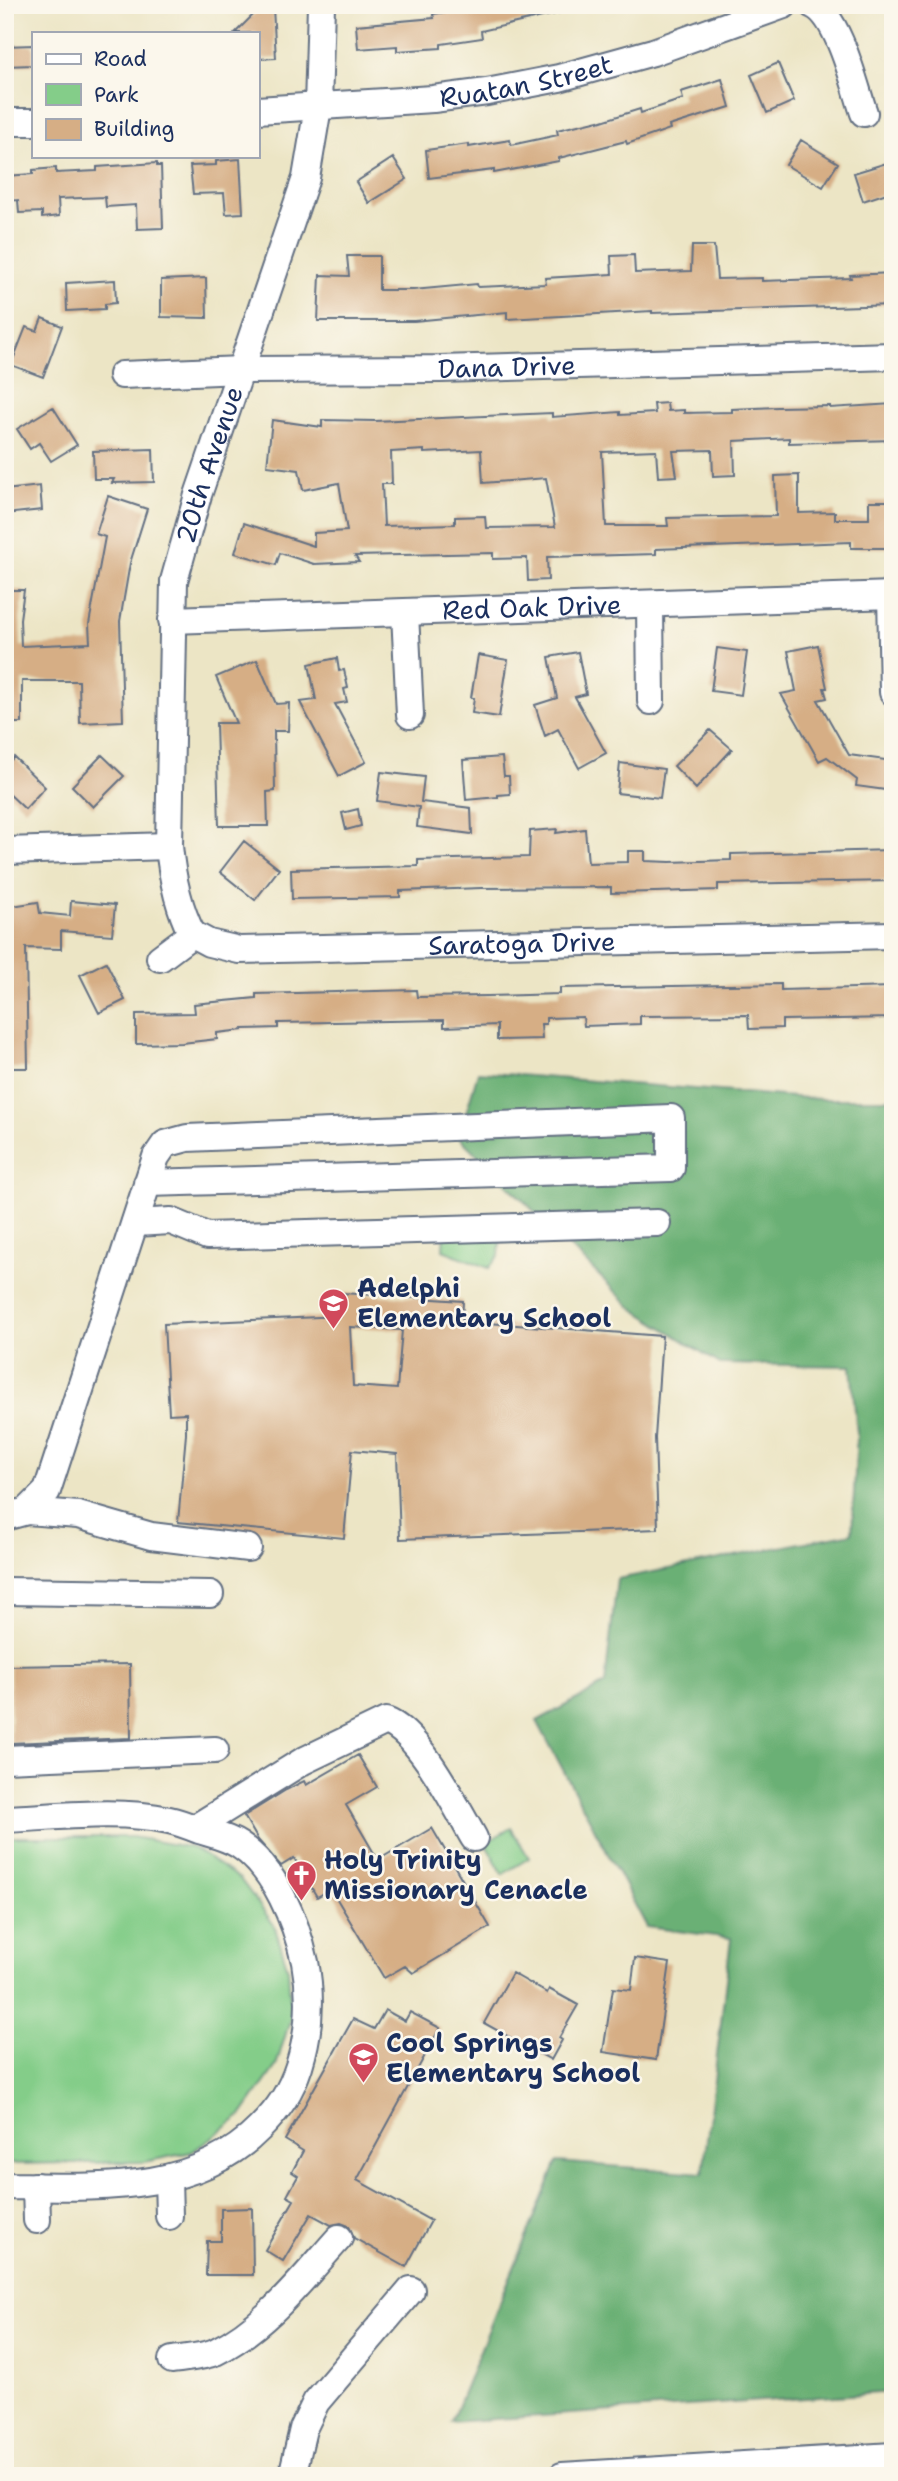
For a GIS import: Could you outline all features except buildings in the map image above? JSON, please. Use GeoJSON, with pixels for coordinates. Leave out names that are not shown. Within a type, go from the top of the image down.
{"type":"FeatureCollection","features":[{"type":"Feature","properties":{"kind":"street","name":"20th Avenue"},"geometry":{"type":"LineString","coordinates":[[192,934],[181,913],[169,846],[174,581],[179,556],[306,178],[318,107],[321,5]]}},
{"type":"Feature","properties":{"kind":"street","name":"Ruatan Street"},"geometry":{"type":"LineString","coordinates":[[259,110],[433,99],[558,78],[653,52],[784,5]]}},
{"type":"Feature","properties":{"kind":"street"},"geometry":{"type":"LineString","coordinates":[[813,5],[820,8],[829,22],[864,113]]}},
{"type":"Feature","properties":{"kind":"street"},"geometry":{"type":"LineString","coordinates":[[5,122],[32,122]]}},
{"type":"Feature","properties":{"kind":"street","name":"Dana Drive"},"geometry":{"type":"LineString","coordinates":[[122,374],[241,370],[440,369],[893,356]]}},
{"type":"Feature","properties":{"kind":"street"},"geometry":{"type":"LineString","coordinates":[[892,595],[893,692]]}},
{"type":"Feature","properties":{"kind":"street","name":"Red Oak Drive"},"geometry":{"type":"LineString","coordinates":[[172,620],[892,595]]}},
{"type":"Feature","properties":{"kind":"street"},"geometry":{"type":"LineString","coordinates":[[650,604],[651,701]]}},
{"type":"Feature","properties":{"kind":"street"},"geometry":{"type":"LineString","coordinates":[[405,613],[410,715]]}},
{"type":"Feature","properties":{"kind":"street"},"geometry":{"type":"LineString","coordinates":[[5,851],[169,846]]}},
{"type":"Feature","properties":{"kind":"street"},"geometry":{"type":"LineString","coordinates":[[160,958],[192,934]]}},
{"type":"Feature","properties":{"kind":"street","name":"Saratoga Drive"},"geometry":{"type":"LineString","coordinates":[[192,934],[209,943],[239,950],[893,935]]}},
{"type":"Feature","properties":{"kind":"street"},"geometry":{"type":"LineString","coordinates":[[16,1514],[47,1491],[147,1183],[156,1157],[165,1144],[187,1138],[671,1118],[671,1168],[147,1183]]}},
{"type":"Feature","properties":{"kind":"street"},"geometry":{"type":"LineString","coordinates":[[135,1223],[171,1221],[207,1236],[657,1223]]}},
{"type":"Feature","properties":{"kind":"street"},"geometry":{"type":"LineString","coordinates":[[16,1514],[78,1515],[151,1536],[248,1548]]}},
{"type":"Feature","properties":{"kind":"street"},"geometry":{"type":"LineString","coordinates":[[5,1591],[210,1594]]}},
{"type":"Feature","properties":{"kind":"street"},"geometry":{"type":"LineString","coordinates":[[195,1828],[303,1760],[386,1721],[399,1725],[432,1766],[474,1838]]}},
{"type":"Feature","properties":{"kind":"street"},"geometry":{"type":"LineString","coordinates":[[5,1759],[215,1750]]}},
{"type":"Feature","properties":{"kind":"street"},"geometry":{"type":"LineString","coordinates":[[5,1819],[117,1815],[164,1819],[238,1844],[261,1866],[292,1915],[307,1971],[310,2023],[307,2042],[291,2089],[250,2138],[228,2155],[168,2178],[104,2186],[5,2186]]}},
{"type":"Feature","properties":{"kind":"street"},"geometry":{"type":"LineString","coordinates":[[168,2178],[169,2216]]}},
{"type":"Feature","properties":{"kind":"street"},"geometry":{"type":"LineString","coordinates":[[36,2186],[37,2220]]}},
{"type":"Feature","properties":{"kind":"street"},"geometry":{"type":"LineString","coordinates":[[172,2360],[212,2353],[246,2333],[282,2302],[339,2238]]}},
{"type":"Feature","properties":{"kind":"street"},"geometry":{"type":"LineString","coordinates":[[292,2476],[303,2429],[316,2402],[411,2290]]}},
{"type":"Feature","properties":{"kind":"street"},"geometry":{"type":"LineString","coordinates":[[562,2476],[787,2469],[893,2456]]}},
{"type":"Feature","properties":{"kind":"green space"},"geometry":{"type":"Polygon","coordinates":[[[478,1072],[820,1099],[893,1099],[893,2392],[451,2422],[557,2162],[703,2173],[731,1938],[647,1927],[537,1721],[605,1684],[617,1579],[852,1533],[857,1433],[851,1366],[720,1364],[631,1307],[459,1137],[478,1072]]]}},
{"type":"Feature","properties":{"kind":"green space"},"geometry":{"type":"Polygon","coordinates":[[[444,1230],[501,1235],[499,1255],[489,1268],[443,1250],[444,1230]]]}},
{"type":"Feature","properties":{"kind":"green space"},"geometry":{"type":"Polygon","coordinates":[[[511,1828],[529,1858],[503,1874],[485,1843],[511,1828]]]}},
{"type":"Feature","properties":{"kind":"green space"},"geometry":{"type":"Polygon","coordinates":[[[5,1837],[132,1837],[193,1848],[240,1879],[274,1925],[288,1969],[291,2017],[276,2066],[241,2116],[192,2152],[144,2162],[5,2164],[5,1837]]]}},
{"type":"Feature","properties":{"kind":"place","name":"Adelphi Elementary School"},"geometry":{"type":"Point","coordinates":[334,1330]}},
{"type":"Feature","properties":{"kind":"place","name":"Holy Trinity Missionary Cenacle"},"geometry":{"type":"Point","coordinates":[301,1902]}},
{"type":"Feature","properties":{"kind":"place","name":"Cool Springs Elementary School"},"geometry":{"type":"Point","coordinates":[363,2085]}}]}
